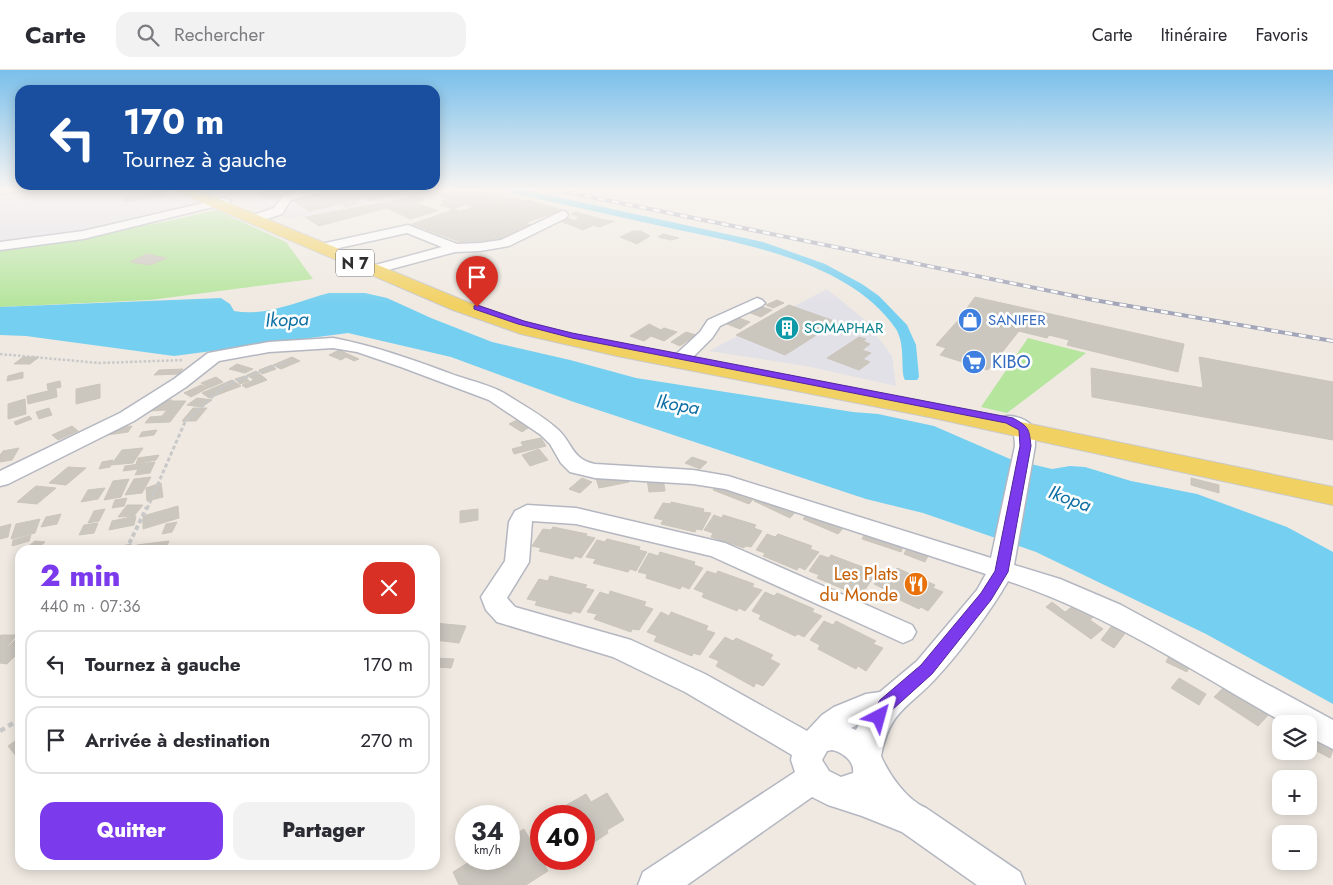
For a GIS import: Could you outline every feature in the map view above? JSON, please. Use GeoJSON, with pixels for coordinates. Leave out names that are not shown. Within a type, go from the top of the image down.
{"type":"FeatureCollection","features":[{"type":"Feature","properties":{"kind":"main road","name":"N 7"},"geometry":{"type":"LineString","coordinates":[[281,228],[473,311],[528,330],[681,360]]}},
{"type":"Feature","properties":{"kind":"main road","name":"N 7"},"geometry":{"type":"LineString","coordinates":[[377,269],[486,311],[572,335],[681,360]]}},
{"type":"Feature","properties":{"kind":"main road"},"geometry":{"type":"LineString","coordinates":[[681,360],[1333,496]]}},
{"type":"Feature","properties":{"kind":"main road"},"geometry":{"type":"LineString","coordinates":[[1020,432],[1333,488]]}},
{"type":"Feature","properties":{"kind":"street"},"geometry":{"type":"LineString","coordinates":[[0,246],[83,235],[112,228]]}},
{"type":"Feature","properties":{"kind":"street"},"geometry":{"type":"LineString","coordinates":[[377,269],[455,248],[480,248],[504,243],[535,228]]}},
{"type":"Feature","properties":{"kind":"street"},"geometry":{"type":"LineString","coordinates":[[325,247],[408,229],[455,248]]}},
{"type":"Feature","properties":{"kind":"street"},"geometry":{"type":"LineString","coordinates":[[681,360],[706,335],[714,323],[757,303]]}},
{"type":"Feature","properties":{"kind":"street"},"geometry":{"type":"LineString","coordinates":[[0,479],[127,417],[180,383],[214,357],[293,344],[333,343],[360,348],[407,363],[495,396],[548,431],[558,442],[568,459],[577,467],[596,471],[693,477],[728,483],[1003,564],[1112,612],[1333,735]]}},
{"type":"Feature","properties":{"kind":"street"},"geometry":{"type":"LineString","coordinates":[[819,764],[844,793],[857,789],[866,780],[870,733],[886,705],[927,669],[986,596],[1003,564],[1020,432]]}},
{"type":"Feature","properties":{"kind":"street"},"geometry":{"type":"LineString","coordinates":[[903,632],[717,549],[576,516],[544,513],[527,513],[522,516],[517,562],[494,597],[495,603],[506,616],[621,648],[695,683],[819,764],[905,815],[1007,885]]}},
{"type":"Feature","properties":{"kind":"street"},"geometry":{"type":"LineString","coordinates":[[819,764],[832,724],[843,717],[877,704],[886,705]]}},
{"type":"Feature","properties":{"kind":"street"},"geometry":{"type":"LineString","coordinates":[[656,885],[819,764],[832,736],[843,738],[858,747],[873,777],[905,815]]}},
{"type":"Feature","properties":{"kind":"path"},"geometry":{"type":"LineString","coordinates":[[0,354],[99,363],[166,362],[214,357]]}},
{"type":"Feature","properties":{"kind":"path"},"geometry":{"type":"LineString","coordinates":[[129,545],[142,520],[185,422],[225,385],[288,360]]}},
{"type":"Feature","properties":{"kind":"path"},"geometry":{"type":"LineString","coordinates":[[0,731],[15,722]]}},
{"type":"Feature","properties":{"kind":"shaded area"},"geometry":{"type":"Polygon","coordinates":[[[0,228],[122,228],[0,245],[0,228]]]}},
{"type":"Feature","properties":{"kind":"shaded area"},"geometry":{"type":"Polygon","coordinates":[[[827,289],[866,321],[892,356],[896,386],[806,366],[709,351],[827,289]]]}},
{"type":"Feature","properties":{"kind":"green space"},"geometry":{"type":"Polygon","coordinates":[[[129,228],[255,228],[286,242],[313,279],[150,300],[0,307],[0,250],[129,228]]]}},
{"type":"Feature","properties":{"kind":"green space"},"geometry":{"type":"Polygon","coordinates":[[[1028,338],[1086,353],[1007,413],[981,407],[1028,338]]]}},
{"type":"Feature","properties":{"kind":"water","name":"Ikopa"},"geometry":{"type":"Polygon","coordinates":[[[329,293],[365,293],[387,298],[492,342],[636,378],[853,412],[878,414],[934,426],[1010,459],[1052,469],[1070,466],[1085,467],[1131,481],[1197,494],[1287,527],[1333,552],[1333,704],[1206,634],[1036,552],[923,513],[866,499],[571,401],[451,357],[348,333],[174,356],[26,336],[0,335],[0,307],[221,298],[230,304],[234,311],[258,312],[329,293]]]}},
{"type":"Feature","properties":{"kind":"building"},"geometry":{"type":"Polygon","coordinates":[[[423,228],[522,228],[517,230],[522,232],[494,243],[468,245],[423,228]]]}},
{"type":"Feature","properties":{"kind":"building"},"geometry":{"type":"Polygon","coordinates":[[[633,231],[641,231],[650,236],[637,244],[620,237],[633,231]]]}},
{"type":"Feature","properties":{"kind":"building"},"geometry":{"type":"Polygon","coordinates":[[[663,234],[679,238],[671,240],[658,237],[663,234]]]}},
{"type":"Feature","properties":{"kind":"building"},"geometry":{"type":"Polygon","coordinates":[[[147,254],[167,258],[150,265],[130,262],[147,254]]]}},
{"type":"Feature","properties":{"kind":"building"},"geometry":{"type":"Polygon","coordinates":[[[975,297],[1184,344],[1178,372],[1067,345],[1069,340],[1049,335],[1047,338],[961,317],[975,297]]]}},
{"type":"Feature","properties":{"kind":"building"},"geometry":{"type":"Polygon","coordinates":[[[777,300],[784,303],[773,308],[766,305],[777,300]]]}},
{"type":"Feature","properties":{"kind":"building","name":"SOMAPHAR"},"geometry":{"type":"Polygon","coordinates":[[[789,305],[837,322],[785,355],[736,335],[789,305]]]}},
{"type":"Feature","properties":{"kind":"building"},"geometry":{"type":"Polygon","coordinates":[[[759,306],[772,310],[761,317],[748,312],[759,306]]]}},
{"type":"Feature","properties":{"kind":"building"},"geometry":{"type":"Polygon","coordinates":[[[961,317],[1019,331],[988,370],[940,355],[946,348],[936,345],[961,317]]]}},
{"type":"Feature","properties":{"kind":"building"},"geometry":{"type":"Polygon","coordinates":[[[739,318],[750,322],[740,329],[727,324],[739,318]]]}},
{"type":"Feature","properties":{"kind":"building"},"geometry":{"type":"Polygon","coordinates":[[[649,324],[661,330],[664,328],[677,332],[664,341],[651,336],[644,341],[630,336],[649,324]]]}},
{"type":"Feature","properties":{"kind":"building"},"geometry":{"type":"Polygon","coordinates":[[[686,332],[696,335],[680,346],[671,342],[686,332]]]}},
{"type":"Feature","properties":{"kind":"building"},"geometry":{"type":"Polygon","coordinates":[[[859,337],[866,339],[863,341],[870,344],[862,350],[871,353],[863,359],[870,362],[859,370],[827,358],[859,337]]]}},
{"type":"Feature","properties":{"kind":"building"},"geometry":{"type":"Polygon","coordinates":[[[339,350],[359,359],[354,361],[346,357],[341,360],[329,355],[339,350]]]}},
{"type":"Feature","properties":{"kind":"building"},"geometry":{"type":"Polygon","coordinates":[[[23,357],[39,357],[30,364],[14,364],[23,357]]]}},
{"type":"Feature","properties":{"kind":"building"},"geometry":{"type":"Polygon","coordinates":[[[292,357],[300,361],[281,369],[273,365],[292,357]]]}},
{"type":"Feature","properties":{"kind":"building"},"geometry":{"type":"Polygon","coordinates":[[[1199,357],[1333,382],[1333,440],[1092,397],[1091,368],[1203,388],[1199,357]]]}},
{"type":"Feature","properties":{"kind":"building"},"geometry":{"type":"Polygon","coordinates":[[[237,364],[253,369],[245,373],[229,369],[237,364]]]}},
{"type":"Feature","properties":{"kind":"building"},"geometry":{"type":"Polygon","coordinates":[[[272,365],[276,369],[262,374],[259,370],[272,365]]]}},
{"type":"Feature","properties":{"kind":"building"},"geometry":{"type":"Polygon","coordinates":[[[183,369],[179,374],[154,375],[159,370],[183,369]]]}},
{"type":"Feature","properties":{"kind":"building"},"geometry":{"type":"Polygon","coordinates":[[[256,371],[267,380],[246,388],[242,385],[254,380],[247,375],[256,371]]]}},
{"type":"Feature","properties":{"kind":"building"},"geometry":{"type":"Polygon","coordinates":[[[23,372],[23,378],[7,381],[8,376],[23,372]]]}},
{"type":"Feature","properties":{"kind":"building"},"geometry":{"type":"Polygon","coordinates":[[[245,376],[249,381],[240,384],[235,379],[245,376]]]}},
{"type":"Feature","properties":{"kind":"building"},"geometry":{"type":"Polygon","coordinates":[[[216,377],[223,382],[209,388],[201,383],[216,377]]]}},
{"type":"Feature","properties":{"kind":"building"},"geometry":{"type":"Polygon","coordinates":[[[232,380],[241,386],[209,398],[202,393],[232,380]]]}},
{"type":"Feature","properties":{"kind":"building"},"geometry":{"type":"Polygon","coordinates":[[[60,381],[61,387],[48,390],[47,384],[60,381]]]}},
{"type":"Feature","properties":{"kind":"building"},"geometry":{"type":"Polygon","coordinates":[[[100,384],[100,398],[76,404],[76,389],[100,384]]]}},
{"type":"Feature","properties":{"kind":"building"},"geometry":{"type":"Polygon","coordinates":[[[201,385],[208,388],[191,397],[184,393],[201,385]]]}},
{"type":"Feature","properties":{"kind":"building"},"geometry":{"type":"Polygon","coordinates":[[[56,389],[57,397],[28,404],[27,396],[56,389]]]}},
{"type":"Feature","properties":{"kind":"building"},"geometry":{"type":"Polygon","coordinates":[[[197,398],[212,400],[202,407],[187,405],[197,398]]]}},
{"type":"Feature","properties":{"kind":"building"},"geometry":{"type":"Polygon","coordinates":[[[25,399],[26,414],[8,419],[8,404],[25,399]]]}},
{"type":"Feature","properties":{"kind":"building"},"geometry":{"type":"Polygon","coordinates":[[[159,400],[186,401],[170,422],[145,423],[150,417],[162,416],[167,410],[150,411],[159,400]]]}},
{"type":"Feature","properties":{"kind":"building"},"geometry":{"type":"Polygon","coordinates":[[[49,408],[52,415],[39,419],[36,412],[49,408]]]}},
{"type":"Feature","properties":{"kind":"building"},"geometry":{"type":"Polygon","coordinates":[[[193,408],[207,408],[196,421],[182,421],[193,408]]]}},
{"type":"Feature","properties":{"kind":"building"},"geometry":{"type":"Polygon","coordinates":[[[29,416],[32,419],[16,425],[14,422],[29,416]]]}},
{"type":"Feature","properties":{"kind":"building"},"geometry":{"type":"Polygon","coordinates":[[[519,419],[531,426],[522,432],[509,424],[519,419]]]}},
{"type":"Feature","properties":{"kind":"building"},"geometry":{"type":"Polygon","coordinates":[[[72,426],[78,431],[58,440],[52,435],[72,426]]]}},
{"type":"Feature","properties":{"kind":"building"},"geometry":{"type":"Polygon","coordinates":[[[132,426],[128,432],[107,435],[111,428],[132,426]]]}},
{"type":"Feature","properties":{"kind":"building"},"geometry":{"type":"Polygon","coordinates":[[[157,430],[154,435],[139,437],[142,432],[157,430]]]}},
{"type":"Feature","properties":{"kind":"building"},"geometry":{"type":"Polygon","coordinates":[[[541,438],[546,446],[514,454],[512,449],[523,446],[521,442],[541,438]]]}},
{"type":"Feature","properties":{"kind":"building"},"geometry":{"type":"Polygon","coordinates":[[[19,448],[12,460],[0,462],[0,455],[3,451],[19,448]]]}},
{"type":"Feature","properties":{"kind":"building"},"geometry":{"type":"Polygon","coordinates":[[[143,448],[133,463],[111,465],[122,450],[143,448]]]}},
{"type":"Feature","properties":{"kind":"building"},"geometry":{"type":"Polygon","coordinates":[[[539,449],[548,460],[530,466],[522,455],[539,449]]]}},
{"type":"Feature","properties":{"kind":"building"},"geometry":{"type":"Polygon","coordinates":[[[159,455],[156,460],[136,464],[138,458],[159,455]]]}},
{"type":"Feature","properties":{"kind":"building"},"geometry":{"type":"Polygon","coordinates":[[[692,457],[707,462],[700,469],[685,463],[692,457]]]}},
{"type":"Feature","properties":{"kind":"building"},"geometry":{"type":"Polygon","coordinates":[[[113,460],[110,467],[99,469],[102,462],[113,460]]]}},
{"type":"Feature","properties":{"kind":"building"},"geometry":{"type":"Polygon","coordinates":[[[155,462],[150,473],[135,475],[138,469],[123,471],[125,466],[155,462]]]}},
{"type":"Feature","properties":{"kind":"building"},"geometry":{"type":"Polygon","coordinates":[[[68,467],[86,468],[66,485],[49,483],[68,467]]]}},
{"type":"Feature","properties":{"kind":"building"},"geometry":{"type":"Polygon","coordinates":[[[625,473],[629,482],[599,488],[596,478],[625,473]]]}},
{"type":"Feature","properties":{"kind":"building"},"geometry":{"type":"Polygon","coordinates":[[[151,477],[142,493],[125,495],[134,479],[151,477]]]}},
{"type":"Feature","properties":{"kind":"building"},"geometry":{"type":"Polygon","coordinates":[[[582,478],[592,482],[580,493],[569,489],[582,478]]]}},
{"type":"Feature","properties":{"kind":"building"},"geometry":{"type":"Polygon","coordinates":[[[663,478],[665,491],[649,492],[647,479],[663,478]]]}},
{"type":"Feature","properties":{"kind":"building"},"geometry":{"type":"Polygon","coordinates":[[[1191,478],[1219,485],[1219,493],[1191,485],[1191,478]]]}},
{"type":"Feature","properties":{"kind":"building"},"geometry":{"type":"Polygon","coordinates":[[[129,479],[121,497],[104,500],[113,481],[129,479]]]}},
{"type":"Feature","properties":{"kind":"building"},"geometry":{"type":"Polygon","coordinates":[[[720,482],[756,496],[749,504],[713,490],[720,482]]]}},
{"type":"Feature","properties":{"kind":"building"},"geometry":{"type":"Polygon","coordinates":[[[161,483],[163,497],[147,501],[146,488],[161,483]]]}},
{"type":"Feature","properties":{"kind":"building"},"geometry":{"type":"Polygon","coordinates":[[[36,486],[56,488],[37,504],[17,502],[36,486]]]}},
{"type":"Feature","properties":{"kind":"building"},"geometry":{"type":"Polygon","coordinates":[[[105,488],[98,499],[81,502],[88,490],[105,488]]]}},
{"type":"Feature","properties":{"kind":"building"},"geometry":{"type":"Polygon","coordinates":[[[761,494],[797,510],[790,518],[754,501],[761,494]]]}},
{"type":"Feature","properties":{"kind":"building"},"geometry":{"type":"Polygon","coordinates":[[[127,498],[124,506],[112,508],[115,500],[127,498]]]}},
{"type":"Feature","properties":{"kind":"building"},"geometry":{"type":"Polygon","coordinates":[[[671,502],[704,509],[703,512],[711,513],[702,530],[696,529],[695,532],[661,524],[663,520],[654,518],[663,503],[671,504],[671,502]]]}},
{"type":"Feature","properties":{"kind":"building"},"geometry":{"type":"Polygon","coordinates":[[[127,505],[143,505],[134,516],[118,517],[127,505]]]}},
{"type":"Feature","properties":{"kind":"building"},"geometry":{"type":"Polygon","coordinates":[[[178,506],[179,518],[143,529],[143,516],[178,506]]]}},
{"type":"Feature","properties":{"kind":"building"},"geometry":{"type":"Polygon","coordinates":[[[105,509],[99,521],[88,523],[94,511],[105,509]]]}},
{"type":"Feature","properties":{"kind":"building"},"geometry":{"type":"Polygon","coordinates":[[[478,509],[478,520],[460,523],[460,511],[478,509]]]}},
{"type":"Feature","properties":{"kind":"building"},"geometry":{"type":"Polygon","coordinates":[[[811,510],[846,525],[838,534],[803,519],[811,510]]]}},
{"type":"Feature","properties":{"kind":"building"},"geometry":{"type":"Polygon","coordinates":[[[61,514],[57,524],[41,527],[46,517],[61,514]]]}},
{"type":"Feature","properties":{"kind":"building"},"geometry":{"type":"Polygon","coordinates":[[[714,515],[722,518],[723,515],[756,525],[754,528],[762,531],[751,547],[745,546],[744,548],[711,537],[713,533],[704,530],[714,515]]]}},
{"type":"Feature","properties":{"kind":"building"},"geometry":{"type":"Polygon","coordinates":[[[136,516],[134,525],[109,530],[112,521],[136,516]]]}},
{"type":"Feature","properties":{"kind":"building"},"geometry":{"type":"Polygon","coordinates":[[[40,519],[35,533],[11,539],[16,524],[40,519]]]}},
{"type":"Feature","properties":{"kind":"building"},"geometry":{"type":"Polygon","coordinates":[[[177,522],[172,532],[162,534],[166,524],[177,522]]]}},
{"type":"Feature","properties":{"kind":"building"},"geometry":{"type":"Polygon","coordinates":[[[98,523],[94,533],[79,535],[84,525],[98,523]]]}},
{"type":"Feature","properties":{"kind":"building"},"geometry":{"type":"Polygon","coordinates":[[[11,524],[8,537],[0,539],[0,527],[11,524]]]}},
{"type":"Feature","properties":{"kind":"building"},"geometry":{"type":"Polygon","coordinates":[[[553,527],[587,534],[586,536],[595,538],[581,558],[575,556],[573,559],[539,551],[541,548],[532,546],[543,529],[551,530],[553,527]]]}},
{"type":"Feature","properties":{"kind":"building"},"geometry":{"type":"Polygon","coordinates":[[[867,529],[905,542],[901,552],[862,539],[867,529]]]}},
{"type":"Feature","properties":{"kind":"building"},"geometry":{"type":"Polygon","coordinates":[[[767,534],[775,537],[778,534],[812,546],[810,549],[819,552],[805,570],[799,567],[797,570],[763,556],[765,553],[756,550],[767,534]]]}},
{"type":"Feature","properties":{"kind":"building"},"geometry":{"type":"Polygon","coordinates":[[[31,535],[29,541],[12,546],[13,540],[31,535]]]}},
{"type":"Feature","properties":{"kind":"building"},"geometry":{"type":"Polygon","coordinates":[[[607,539],[640,547],[639,550],[647,552],[636,571],[630,569],[628,572],[593,563],[596,559],[586,557],[597,540],[605,542],[607,539]]]}},
{"type":"Feature","properties":{"kind":"building"},"geometry":{"type":"Polygon","coordinates":[[[35,541],[45,542],[42,545],[30,545],[35,541]]]}},
{"type":"Feature","properties":{"kind":"building"},"geometry":{"type":"Polygon","coordinates":[[[169,541],[167,545],[137,545],[169,541]]]}},
{"type":"Feature","properties":{"kind":"building"},"geometry":{"type":"Polygon","coordinates":[[[909,544],[930,552],[925,562],[904,554],[909,544]]]}},
{"type":"Feature","properties":{"kind":"building"},"geometry":{"type":"Polygon","coordinates":[[[660,552],[695,562],[694,565],[703,568],[689,589],[682,586],[680,589],[646,578],[647,574],[638,572],[649,553],[658,556],[660,552]]]}},
{"type":"Feature","properties":{"kind":"building"},"geometry":{"type":"Polygon","coordinates":[[[820,555],[829,558],[831,555],[868,569],[866,572],[875,575],[862,594],[855,591],[853,593],[817,578],[819,575],[809,571],[820,555]]]}},
{"type":"Feature","properties":{"kind":"building"},"geometry":{"type":"Polygon","coordinates":[[[886,568],[895,572],[897,568],[935,585],[933,588],[943,592],[928,611],[921,607],[919,609],[883,592],[884,589],[874,584],[886,568]]]}},
{"type":"Feature","properties":{"kind":"building"},"geometry":{"type":"Polygon","coordinates":[[[707,571],[716,574],[718,571],[754,584],[752,587],[762,590],[745,611],[739,608],[737,611],[702,597],[704,593],[694,589],[707,571]]]}},
{"type":"Feature","properties":{"kind":"building"},"geometry":{"type":"Polygon","coordinates":[[[550,576],[587,585],[585,588],[594,590],[580,613],[573,611],[571,614],[535,605],[537,601],[527,599],[539,579],[548,581],[550,576]]]}},
{"type":"Feature","properties":{"kind":"building"},"geometry":{"type":"Polygon","coordinates":[[[610,591],[646,602],[644,606],[653,609],[639,630],[632,629],[631,632],[594,619],[597,614],[587,612],[600,592],[609,595],[610,591]]]}},
{"type":"Feature","properties":{"kind":"building"},"geometry":{"type":"Polygon","coordinates":[[[765,592],[774,596],[777,593],[814,609],[812,612],[822,616],[804,637],[798,634],[795,636],[759,619],[761,615],[752,611],[765,592]]]}},
{"type":"Feature","properties":{"kind":"building"},"geometry":{"type":"Polygon","coordinates":[[[1052,602],[1065,612],[1076,604],[1094,616],[1090,620],[1103,629],[1091,639],[1046,607],[1052,602]]]}},
{"type":"Feature","properties":{"kind":"building"},"geometry":{"type":"Polygon","coordinates":[[[661,612],[669,616],[671,612],[708,626],[706,630],[715,633],[700,655],[693,653],[692,656],[654,641],[657,636],[647,632],[661,612]]]}},
{"type":"Feature","properties":{"kind":"building"},"geometry":{"type":"Polygon","coordinates":[[[824,621],[833,625],[836,621],[876,641],[873,644],[883,648],[866,671],[858,666],[856,669],[818,649],[820,645],[810,640],[824,621]]]}},
{"type":"Feature","properties":{"kind":"building"},"geometry":{"type":"Polygon","coordinates":[[[440,623],[466,626],[459,643],[440,641],[440,623]]]}},
{"type":"Feature","properties":{"kind":"building"},"geometry":{"type":"Polygon","coordinates":[[[1113,624],[1126,632],[1114,648],[1101,640],[1113,624]]]}},
{"type":"Feature","properties":{"kind":"building"},"geometry":{"type":"Polygon","coordinates":[[[15,635],[0,655],[0,636],[15,635]]]}},
{"type":"Feature","properties":{"kind":"building"},"geometry":{"type":"Polygon","coordinates":[[[725,637],[733,641],[736,638],[773,655],[770,659],[780,664],[763,686],[756,683],[754,687],[716,666],[719,661],[709,657],[725,637]]]}},
{"type":"Feature","properties":{"kind":"building"},"geometry":{"type":"Polygon","coordinates":[[[15,640],[15,656],[7,664],[0,663],[0,655],[15,640]]]}},
{"type":"Feature","properties":{"kind":"building"},"geometry":{"type":"Polygon","coordinates":[[[1171,652],[1191,662],[1187,672],[1166,662],[1171,652]]]}},
{"type":"Feature","properties":{"kind":"building"},"geometry":{"type":"Polygon","coordinates":[[[440,658],[454,659],[451,668],[440,667],[440,658]]]}},
{"type":"Feature","properties":{"kind":"building"},"geometry":{"type":"Polygon","coordinates":[[[1179,678],[1206,694],[1199,705],[1171,688],[1179,678]]]}},
{"type":"Feature","properties":{"kind":"building"},"geometry":{"type":"Polygon","coordinates":[[[1229,682],[1272,711],[1258,726],[1214,697],[1229,682]]]}},
{"type":"Feature","properties":{"kind":"building"},"geometry":{"type":"Polygon","coordinates":[[[15,741],[15,755],[8,746],[15,741]]]}},
{"type":"Feature","properties":{"kind":"building"},"geometry":{"type":"Polygon","coordinates":[[[1318,741],[1333,750],[1330,758],[1317,751],[1318,741]]]}},
{"type":"Feature","properties":{"kind":"building"},"geometry":{"type":"Polygon","coordinates":[[[607,793],[624,820],[607,830],[608,833],[595,842],[595,805],[566,805],[586,794],[591,802],[607,793]]]}},
{"type":"Feature","properties":{"kind":"building"},"geometry":{"type":"Polygon","coordinates":[[[524,829],[530,840],[530,870],[548,871],[526,885],[459,885],[453,872],[456,870],[520,870],[520,831],[524,829]]]}},
{"type":"Feature","properties":{"kind":"waterway"},"geometry":{"type":"LineString","coordinates":[[686,228],[782,251],[821,266],[858,287],[889,313],[905,333],[910,352],[911,377]]}},
{"type":"Feature","properties":{"kind":"railway"},"geometry":{"type":"LineString","coordinates":[[743,228],[1094,300],[1333,341]]}},
{"type":"Feature","properties":{"kind":"place","name":"SANIFER"},"geometry":{"type":"Point","coordinates":[970,320]}},
{"type":"Feature","properties":{"kind":"place","name":"SOMAPHAR"},"geometry":{"type":"Point","coordinates":[787,328]}},
{"type":"Feature","properties":{"kind":"place","name":"KIBO"},"geometry":{"type":"Point","coordinates":[974,362]}},
{"type":"Feature","properties":{"kind":"place","name":"Les Plats du Monde"},"geometry":{"type":"Point","coordinates":[916,584]}},
{"type":"Feature","properties":{"kind":"route"},"geometry":{"type":"LineString","coordinates":[[477,307],[507,318],[572,335],[1009,421],[1022,427],[1024,430],[1025,446],[1001,572],[986,596],[927,669],[886,705],[879,717]]}}]}
